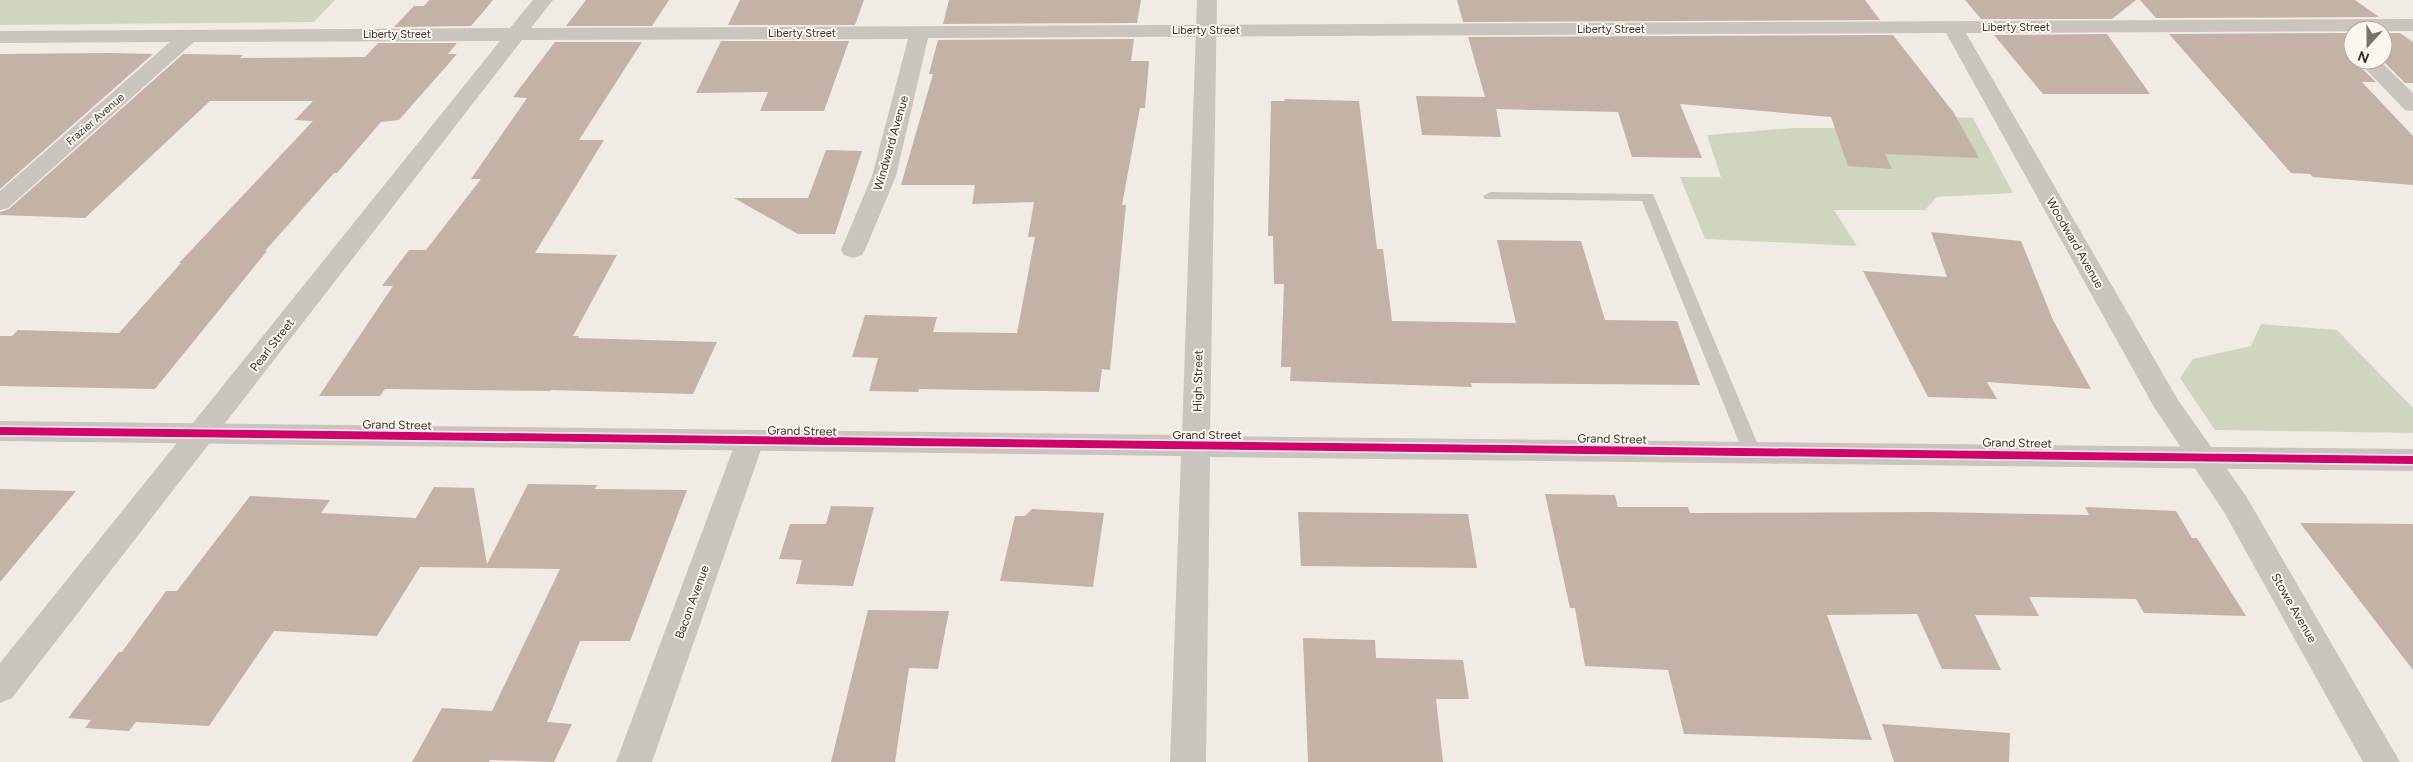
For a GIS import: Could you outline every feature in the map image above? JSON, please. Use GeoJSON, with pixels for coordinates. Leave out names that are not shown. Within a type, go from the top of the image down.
{"type":"FeatureCollection","features":[{"type":"Feature","properties":{"kind":"street","name":"Pearl Street"},"geometry":{"type":"LineString","coordinates":[[0,688],[543,0]]}},
{"type":"Feature","properties":{"kind":"street","name":"High Street"},"geometry":{"type":"LineString","coordinates":[[1188,762],[1207,0]]}},
{"type":"Feature","properties":{"kind":"street","name":"Liberty Street"},"geometry":{"type":"LineString","coordinates":[[0,37],[2413,25]]}},
{"type":"Feature","properties":{"kind":"street"},"geometry":{"type":"LineString","coordinates":[[2332,26],[2343,36]]}},
{"type":"Feature","properties":{"kind":"street","name":"Woodward Avenue"},"geometry":{"type":"LineString","coordinates":[[1952,27],[2168,407],[2202,456]]}},
{"type":"Feature","properties":{"kind":"street","name":"Windward Avenue"},"geometry":{"type":"LineString","coordinates":[[853,250],[884,176],[920,32]]}},
{"type":"Feature","properties":{"kind":"street","name":"Frazier Avenue"},"geometry":{"type":"LineString","coordinates":[[0,203],[189,36]]}},
{"type":"Feature","properties":{"kind":"street"},"geometry":{"type":"LineString","coordinates":[[2377,70],[2413,105]]}},
{"type":"Feature","properties":{"kind":"street","name":"Grand Street"},"geometry":{"type":"LineString","coordinates":[[0,430],[750,441],[2202,456],[2413,460]]}},
{"type":"Feature","properties":{"kind":"street","name":"Bacon Avenue"},"geometry":{"type":"LineString","coordinates":[[634,762],[750,441]]}},
{"type":"Feature","properties":{"kind":"street","name":"Stowe Avenue"},"geometry":{"type":"LineString","coordinates":[[2202,456],[2235,504],[2382,762]]}},
{"type":"Feature","properties":{"kind":"lane"},"geometry":{"type":"LineString","coordinates":[[1490,196],[1648,197],[1752,452]]}},
{"type":"Feature","properties":{"kind":"green space"},"geometry":{"type":"Polygon","coordinates":[[[0,0],[335,0],[314,22],[0,25],[0,0]]]}},
{"type":"Feature","properties":{"kind":"green space"},"geometry":{"type":"Polygon","coordinates":[[[1840,111],[1973,118],[2013,193],[1937,197],[1925,210],[1834,210],[1857,246],[1705,239],[1680,177],[1721,177],[1707,135],[1793,128],[1850,128],[1840,111]]]}},
{"type":"Feature","properties":{"kind":"green space"},"geometry":{"type":"Polygon","coordinates":[[[2261,324],[2337,330],[2413,408],[2413,433],[2215,430],[2180,378],[2193,359],[2251,346],[2261,324]]]}},
{"type":"Feature","properties":{"kind":"building"},"geometry":{"type":"Polygon","coordinates":[[[429,0],[493,0],[471,26],[394,27],[414,6],[424,6],[429,0]]]}},
{"type":"Feature","properties":{"kind":"building"},"geometry":{"type":"Polygon","coordinates":[[[586,0],[669,0],[652,26],[566,26],[586,0]]]}},
{"type":"Feature","properties":{"kind":"building"},"geometry":{"type":"Polygon","coordinates":[[[740,0],[864,0],[855,25],[728,25],[740,0]]]}},
{"type":"Feature","properties":{"kind":"building"},"geometry":{"type":"Polygon","coordinates":[[[949,0],[1141,0],[1137,23],[943,24],[949,0]]]}},
{"type":"Feature","properties":{"kind":"building"},"geometry":{"type":"Polygon","coordinates":[[[1457,0],[1865,0],[1880,20],[1463,22],[1457,0]]]}},
{"type":"Feature","properties":{"kind":"building"},"geometry":{"type":"Polygon","coordinates":[[[1965,0],[2136,0],[2112,19],[1981,19],[1965,0]]]}},
{"type":"Feature","properties":{"kind":"building"},"geometry":{"type":"Polygon","coordinates":[[[2140,0],[2355,0],[2379,17],[2156,18],[2140,0]]]}},
{"type":"Feature","properties":{"kind":"building"},"geometry":{"type":"Polygon","coordinates":[[[2343,33],[2343,70],[2363,70],[2376,82],[2362,82],[2413,136],[2413,185],[2313,177],[2310,174],[2291,173],[2169,34],[2343,33]]]}},
{"type":"Feature","properties":{"kind":"building"},"geometry":{"type":"Polygon","coordinates":[[[2393,33],[2400,33],[2413,42],[2413,83],[2405,83],[2392,70],[2393,33]]]}},
{"type":"Feature","properties":{"kind":"building"},"geometry":{"type":"Polygon","coordinates":[[[2107,34],[2150,94],[2043,94],[1994,35],[2107,34]]]}},
{"type":"Feature","properties":{"kind":"building"},"geometry":{"type":"Polygon","coordinates":[[[1893,35],[1954,113],[1979,158],[1885,154],[1892,169],[1848,166],[1831,117],[1680,104],[1702,158],[1632,157],[1618,112],[1496,109],[1501,137],[1422,135],[1416,96],[1485,97],[1468,37],[1893,35]]]}},
{"type":"Feature","properties":{"kind":"building"},"geometry":{"type":"Polygon","coordinates":[[[1134,39],[1131,61],[1149,61],[1145,108],[1140,108],[1122,205],[1126,205],[1110,370],[1102,369],[1099,392],[919,389],[918,392],[869,391],[878,358],[852,357],[865,315],[937,317],[933,332],[1017,333],[1035,237],[1028,237],[1034,202],[972,204],[975,185],[901,185],[933,74],[929,74],[938,40],[1134,39]]]}},
{"type":"Feature","properties":{"kind":"building"},"geometry":{"type":"Polygon","coordinates":[[[721,41],[849,41],[824,111],[760,111],[768,92],[696,93],[721,41]]]}},
{"type":"Feature","properties":{"kind":"building"},"geometry":{"type":"Polygon","coordinates":[[[555,42],[642,42],[579,140],[604,140],[535,253],[617,255],[573,336],[579,336],[578,338],[717,342],[693,394],[551,390],[385,389],[380,396],[319,396],[393,286],[382,286],[409,250],[426,250],[481,179],[471,179],[527,98],[513,97],[555,42]]]}},
{"type":"Feature","properties":{"kind":"building"},"geometry":{"type":"Polygon","coordinates":[[[378,43],[457,43],[448,54],[457,54],[399,120],[381,122],[337,173],[334,173],[265,251],[267,251],[155,389],[0,386],[0,336],[12,336],[18,330],[119,333],[181,263],[179,263],[313,121],[295,120],[313,101],[210,101],[85,218],[0,215],[0,212],[9,209],[183,54],[243,55],[240,58],[365,57],[378,43]]]}},
{"type":"Feature","properties":{"kind":"building"},"geometry":{"type":"Polygon","coordinates":[[[0,54],[153,54],[0,189],[0,54]]]}},
{"type":"Feature","properties":{"kind":"building"},"geometry":{"type":"Polygon","coordinates":[[[1285,99],[1359,101],[1377,249],[1383,249],[1392,321],[1516,323],[1497,240],[1581,241],[1605,320],[1677,321],[1700,385],[1471,383],[1472,387],[1290,381],[1291,367],[1281,367],[1284,284],[1274,284],[1273,236],[1268,236],[1271,101],[1284,101],[1285,99]]]}},
{"type":"Feature","properties":{"kind":"building"},"geometry":{"type":"Polygon","coordinates":[[[826,150],[862,151],[835,234],[798,234],[734,198],[808,198],[826,150]]]}},
{"type":"Feature","properties":{"kind":"building"},"geometry":{"type":"Polygon","coordinates":[[[1931,232],[2021,241],[2053,320],[2091,389],[1987,382],[1997,399],[1928,397],[1863,271],[1947,277],[1931,232]]]}},
{"type":"Feature","properties":{"kind":"building"},"geometry":{"type":"Polygon","coordinates":[[[528,484],[597,485],[595,489],[687,490],[630,641],[580,641],[547,722],[572,724],[554,762],[490,760],[489,762],[412,762],[442,708],[492,711],[560,569],[420,567],[377,636],[274,631],[209,726],[136,722],[129,731],[85,728],[91,720],[68,718],[119,652],[122,652],[166,591],[177,591],[250,496],[330,500],[321,513],[416,518],[434,487],[474,488],[487,564],[528,484]]]}},
{"type":"Feature","properties":{"kind":"building"},"geometry":{"type":"Polygon","coordinates":[[[0,489],[76,491],[0,582],[0,489]]]}},
{"type":"Feature","properties":{"kind":"building"},"geometry":{"type":"Polygon","coordinates":[[[1545,494],[1615,495],[1618,507],[1688,507],[1690,513],[1932,512],[2089,515],[2085,507],[2176,511],[2192,538],[2197,538],[2246,616],[2144,613],[2136,599],[2029,597],[2039,616],[1975,615],[2001,670],[1942,669],[1917,614],[1827,615],[1872,740],[1684,734],[1668,670],[1585,666],[1575,608],[1570,608],[1545,494]]]}},
{"type":"Feature","properties":{"kind":"building"},"geometry":{"type":"Polygon","coordinates":[[[831,506],[874,507],[853,586],[796,584],[802,560],[779,559],[790,524],[826,524],[831,506]]]}},
{"type":"Feature","properties":{"kind":"building"},"geometry":{"type":"Polygon","coordinates":[[[1032,509],[1104,513],[1093,587],[1000,581],[1015,516],[1025,516],[1032,509]]]}},
{"type":"Feature","properties":{"kind":"building"},"geometry":{"type":"Polygon","coordinates":[[[1298,512],[1468,514],[1477,568],[1301,566],[1298,512]]]}},
{"type":"Feature","properties":{"kind":"building"},"geometry":{"type":"Polygon","coordinates":[[[2300,523],[2413,524],[2413,670],[2300,523]]]}},
{"type":"Feature","properties":{"kind":"building"},"geometry":{"type":"Polygon","coordinates":[[[868,610],[949,611],[938,669],[909,668],[895,762],[831,762],[868,610]]]}},
{"type":"Feature","properties":{"kind":"building"},"geometry":{"type":"Polygon","coordinates":[[[1303,638],[1375,640],[1376,658],[1463,660],[1469,699],[1436,699],[1443,762],[1308,762],[1303,638]]]}},
{"type":"Feature","properties":{"kind":"building"},"geometry":{"type":"Polygon","coordinates":[[[1882,724],[2010,733],[2009,762],[1894,762],[1882,724]]]}},
{"type":"Feature","properties":{"kind":"cycle path"},"geometry":{"type":"LineString","coordinates":[[0,431],[2413,460]]}}]}
